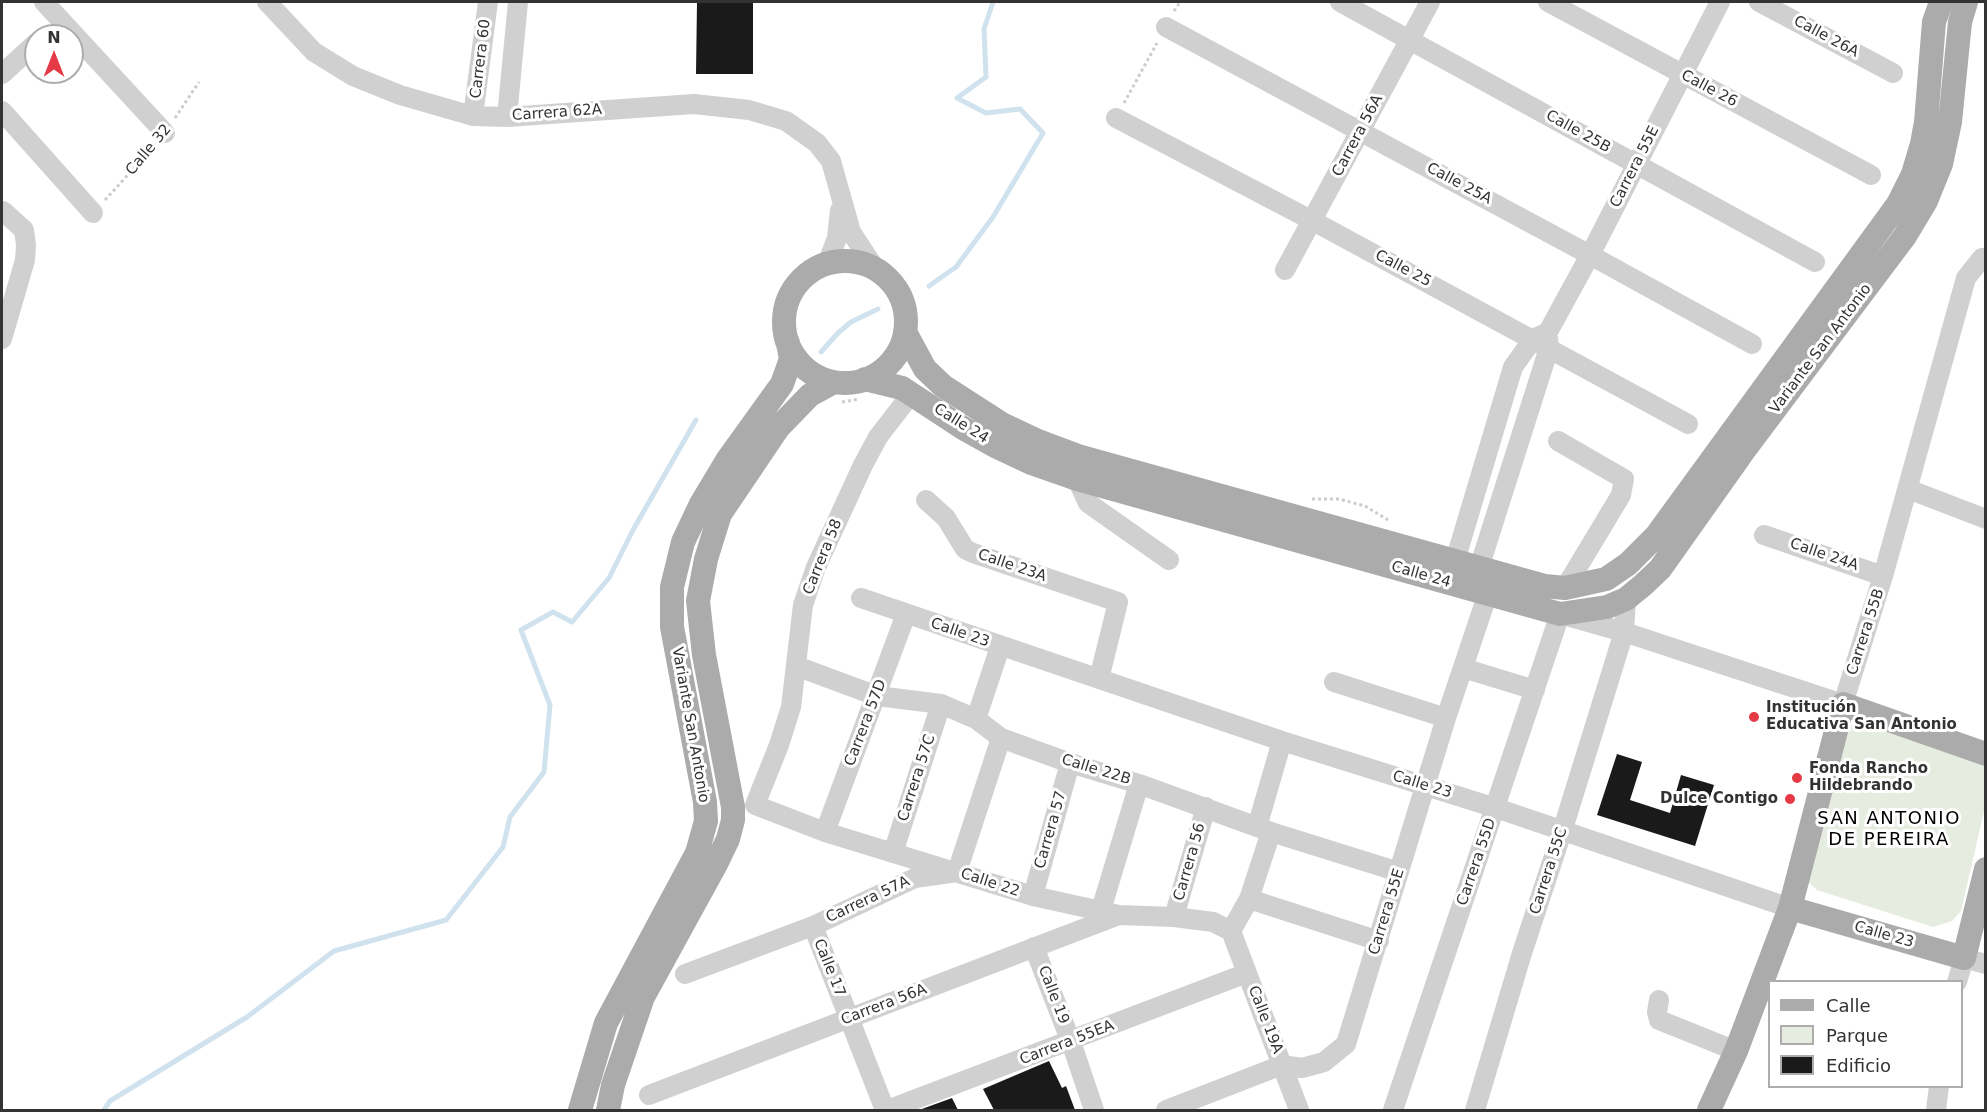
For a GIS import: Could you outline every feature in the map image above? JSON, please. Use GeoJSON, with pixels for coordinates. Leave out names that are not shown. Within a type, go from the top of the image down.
{"type":"FeatureCollection","features":[{"type":"Feature","properties":{"kind":"main road","name":"Variante San Antonio"},"geometry":{"type":"LineString","coordinates":[[1565,588],[1605,579],[1628,564],[1656,536],[1898,204],[1913,174],[1922,144],[1935,22],[1941,2]]}},
{"type":"Feature","properties":{"kind":"main road","name":"Variante San Antonio"},"geometry":{"type":"LineString","coordinates":[[1560,614],[1607,607],[1626,598],[1660,569],[1746,449],[1905,236],[1926,201],[1941,164],[1950,122],[1958,34],[1966,2]]}},
{"type":"Feature","properties":{"kind":"main road","name":"Variante San Antonio"},"geometry":{"type":"LineString","coordinates":[[580,1110],[606,1023],[697,853],[706,821],[705,802],[672,627],[672,587],[683,542],[701,504],[723,468],[782,384],[791,359],[784,319],[790,296],[805,276],[827,264],[852,262],[865,264],[888,279],[903,303],[906,318],[900,348],[892,361],[880,372],[865,379],[834,382],[810,395],[778,428],[720,514],[706,559],[698,600],[704,655],[733,807],[733,820],[728,839],[716,864],[643,997],[613,1085],[608,1110]]}},
{"type":"Feature","properties":{"kind":"main road","name":"Calle 24"},"geometry":{"type":"LineString","coordinates":[[905,332],[925,369],[943,386],[1002,424],[1038,441],[1107,464],[1479,568],[1545,586],[1565,588]]}},
{"type":"Feature","properties":{"kind":"main road"},"geometry":{"type":"LineString","coordinates":[[788,344],[795,357],[806,369],[834,382]]}},
{"type":"Feature","properties":{"kind":"main road","name":"Calle 24"},"geometry":{"type":"LineString","coordinates":[[865,379],[885,382],[912,393],[963,428],[997,447],[1030,463],[1077,479],[1560,614]]}},
{"type":"Feature","properties":{"kind":"main road","name":"Calle 24"},"geometry":{"type":"LineString","coordinates":[[1843,704],[1986,754]]}},
{"type":"Feature","properties":{"kind":"main road","name":"Carrera 55B"},"geometry":{"type":"LineString","coordinates":[[1709,1110],[1736,1051],[1790,908],[1843,704]]}},
{"type":"Feature","properties":{"kind":"main road"},"geometry":{"type":"LineString","coordinates":[[1975,961],[1986,869]]}},
{"type":"Feature","properties":{"kind":"main road","name":"Calle 23"},"geometry":{"type":"LineString","coordinates":[[1790,908],[1975,961]]}},
{"type":"Feature","properties":{"kind":"street"},"geometry":{"type":"LineString","coordinates":[[44,2],[165,133]]}},
{"type":"Feature","properties":{"kind":"street","name":"Carrera 62A"},"geometry":{"type":"LineString","coordinates":[[267,2],[315,52],[353,76],[400,95],[473,116],[507,117],[694,104],[749,110],[786,121],[817,143],[831,161],[851,232],[876,270]]}},
{"type":"Feature","properties":{"kind":"street","name":"Carrera 60"},"geometry":{"type":"LineString","coordinates":[[473,116],[488,2]]}},
{"type":"Feature","properties":{"kind":"street","name":"Carrera 60"},"geometry":{"type":"LineString","coordinates":[[507,117],[518,2]]}},
{"type":"Feature","properties":{"kind":"street","name":"Calle 25B"},"geometry":{"type":"LineString","coordinates":[[1340,2],[1815,262]]}},
{"type":"Feature","properties":{"kind":"street","name":"Carrera 56A"},"geometry":{"type":"LineString","coordinates":[[1285,270],[1430,2]]}},
{"type":"Feature","properties":{"kind":"street","name":"Calle 26"},"geometry":{"type":"LineString","coordinates":[[1548,2],[1871,175]]}},
{"type":"Feature","properties":{"kind":"street","name":"Carrera 55E"},"geometry":{"type":"LineString","coordinates":[[1479,568],[1543,340],[1590,255],[1720,2]]}},
{"type":"Feature","properties":{"kind":"street","name":"Calle 26A"},"geometry":{"type":"LineString","coordinates":[[1759,2],[1893,73]]}},
{"type":"Feature","properties":{"kind":"street"},"geometry":{"type":"LineString","coordinates":[[58,24],[62,20]]}},
{"type":"Feature","properties":{"kind":"street","name":"Calle 25A"},"geometry":{"type":"LineString","coordinates":[[1166,27],[1752,344]]}},
{"type":"Feature","properties":{"kind":"street"},"geometry":{"type":"LineString","coordinates":[[2,74],[24,54]]}},
{"type":"Feature","properties":{"kind":"street"},"geometry":{"type":"LineString","coordinates":[[2,111],[93,213]]}},
{"type":"Feature","properties":{"kind":"street","name":"Calle 25"},"geometry":{"type":"LineString","coordinates":[[1116,118],[1543,340],[1688,424]]}},
{"type":"Feature","properties":{"kind":"street","name":"Carrera 62A"},"geometry":{"type":"LineString","coordinates":[[827,264],[837,238],[840,193]]}},
{"type":"Feature","properties":{"kind":"street"},"geometry":{"type":"LineString","coordinates":[[2,339],[26,261],[24,231],[3,211]]}},
{"type":"Feature","properties":{"kind":"street","name":"Carrera 55B"},"geometry":{"type":"LineString","coordinates":[[1843,704],[1883,576],[1966,278],[1982,258],[1986,258]]}},
{"type":"Feature","properties":{"kind":"street","name":"Carrera 55E"},"geometry":{"type":"LineString","coordinates":[[1455,561],[1513,367],[1543,340]]}},
{"type":"Feature","properties":{"kind":"street","name":"Carrera 58"},"geometry":{"type":"LineString","coordinates":[[755,806],[791,707],[803,605],[816,567],[862,465],[878,437],[912,393]]}},
{"type":"Feature","properties":{"kind":"street"},"geometry":{"type":"LineString","coordinates":[[1558,441],[1624,479],[1621,495],[1565,588]]}},
{"type":"Feature","properties":{"kind":"street"},"geometry":{"type":"LineString","coordinates":[[1077,479],[1088,502],[1169,560]]}},
{"type":"Feature","properties":{"kind":"street"},"geometry":{"type":"LineString","coordinates":[[1908,489],[1986,519]]}},
{"type":"Feature","properties":{"kind":"street","name":"Calle 23A"},"geometry":{"type":"LineString","coordinates":[[926,500],[946,518],[965,549],[1118,602],[1099,680]]}},
{"type":"Feature","properties":{"kind":"street","name":"Calle 24A"},"geometry":{"type":"LineString","coordinates":[[1764,535],[1883,576]]}},
{"type":"Feature","properties":{"kind":"street","name":"Carrera 55E"},"geometry":{"type":"LineString","coordinates":[[1166,1110],[1282,1065],[1302,1068],[1324,1062],[1346,1044],[1446,718],[1488,593]]}},
{"type":"Feature","properties":{"kind":"street","name":"Calle 23"},"geometry":{"type":"LineString","coordinates":[[861,598],[1000,647],[1282,741],[1496,808],[1790,908]]}},
{"type":"Feature","properties":{"kind":"street","name":"Carrera 55C"},"geometry":{"type":"LineString","coordinates":[[1475,1110],[1522,953],[1624,632],[1626,598]]}},
{"type":"Feature","properties":{"kind":"street","name":"Carrera 57D"},"geometry":{"type":"LineString","coordinates":[[825,831],[906,614]]}},
{"type":"Feature","properties":{"kind":"street","name":"Calle 24"},"geometry":{"type":"LineString","coordinates":[[1560,614],[1624,632],[1843,704]]}},
{"type":"Feature","properties":{"kind":"street","name":"Carrera 55D"},"geometry":{"type":"LineString","coordinates":[[1393,1110],[1560,614]]}},
{"type":"Feature","properties":{"kind":"street"},"geometry":{"type":"LineString","coordinates":[[976,719],[1000,647]]}},
{"type":"Feature","properties":{"kind":"street","name":"Calle 22B"},"geometry":{"type":"LineString","coordinates":[[796,666],[877,696],[941,704],[976,719],[1001,738],[1206,807],[1264,829],[1400,872]]}},
{"type":"Feature","properties":{"kind":"street"},"geometry":{"type":"LineString","coordinates":[[1463,668],[1535,690]]}},
{"type":"Feature","properties":{"kind":"street"},"geometry":{"type":"LineString","coordinates":[[1334,682],[1446,718]]}},
{"type":"Feature","properties":{"kind":"street","name":"Carrera 57C"},"geometry":{"type":"LineString","coordinates":[[892,853],[941,704]]}},
{"type":"Feature","properties":{"kind":"street"},"geometry":{"type":"LineString","coordinates":[[957,872],[1001,738]]}},
{"type":"Feature","properties":{"kind":"street"},"geometry":{"type":"LineString","coordinates":[[1231,931],[1249,899],[1282,741]]}},
{"type":"Feature","properties":{"kind":"street","name":"Carrera 57"},"geometry":{"type":"LineString","coordinates":[[1033,896],[1070,763]]}},
{"type":"Feature","properties":{"kind":"street"},"geometry":{"type":"LineString","coordinates":[[1110,912],[1138,784]]}},
{"type":"Feature","properties":{"kind":"street","name":"Calle 22"},"geometry":{"type":"LineString","coordinates":[[755,806],[892,853],[1033,896],[1110,912],[1213,922],[1231,931]]}},
{"type":"Feature","properties":{"kind":"street","name":"Carrera 56"},"geometry":{"type":"LineString","coordinates":[[1174,917],[1206,807]]}},
{"type":"Feature","properties":{"kind":"street","name":"Carrera 57A"},"geometry":{"type":"LineString","coordinates":[[685,975],[813,926],[915,878],[957,872]]}},
{"type":"Feature","properties":{"kind":"street"},"geometry":{"type":"LineString","coordinates":[[1249,899],[1378,940]]}},
{"type":"Feature","properties":{"kind":"street","name":"Carrera 56A"},"geometry":{"type":"LineString","coordinates":[[650,1095],[1034,947],[1110,912]]}},
{"type":"Feature","properties":{"kind":"street","name":"Calle 17"},"geometry":{"type":"LineString","coordinates":[[813,926],[886,1110]]}},
{"type":"Feature","properties":{"kind":"street","name":"Calle 19A"},"geometry":{"type":"LineString","coordinates":[[1231,931],[1299,1110]]}},
{"type":"Feature","properties":{"kind":"street","name":"Calle 19"},"geometry":{"type":"LineString","coordinates":[[1034,947],[1071,1042],[1094,1110]]}},
{"type":"Feature","properties":{"kind":"street"},"geometry":{"type":"LineString","coordinates":[[1959,980],[1975,961]]}},
{"type":"Feature","properties":{"kind":"street","name":"Carrera 55EA"},"geometry":{"type":"LineString","coordinates":[[886,1110],[1071,1042],[1247,973]]}},
{"type":"Feature","properties":{"kind":"street"},"geometry":{"type":"LineString","coordinates":[[1659,1000],[1656,1012],[1659,1020],[1736,1051]]}},
{"type":"Feature","properties":{"kind":"street"},"geometry":{"type":"LineString","coordinates":[[1936,1110],[1939,1088]]}},
{"type":"Feature","properties":{"kind":"path"},"geometry":{"type":"LineString","coordinates":[[1116,118],[1180,2]]}},
{"type":"Feature","properties":{"kind":"path","name":"Calle 32"},"geometry":{"type":"LineString","coordinates":[[93,213],[165,133],[199,82]]}},
{"type":"Feature","properties":{"kind":"green space"},"geometry":{"type":"Polygon","coordinates":[[[1864,717],[1985,759],[1985,807],[1961,911],[1952,921],[1933,927],[1817,890],[1807,881],[1845,734],[1854,722],[1864,717]]]}},
{"type":"Feature","properties":{"kind":"building"},"geometry":{"type":"Polygon","coordinates":[[[697,2],[753,2],[753,74],[696,74],[697,2]]]}},
{"type":"Feature","properties":{"kind":"building"},"geometry":{"type":"Polygon","coordinates":[[[1617,754],[1642,762],[1630,800],[1670,813],[1681,775],[1714,785],[1695,846],[1597,815],[1617,754]]]}},
{"type":"Feature","properties":{"kind":"building"},"geometry":{"type":"Polygon","coordinates":[[[1049,1061],[1062,1088],[1066,1086],[1075,1110],[994,1110],[983,1089],[1049,1061]]]}},
{"type":"Feature","properties":{"kind":"building"},"geometry":{"type":"Polygon","coordinates":[[[952,1098],[958,1110],[919,1110],[952,1098]]]}},
{"type":"Feature","properties":{"kind":"waterway"},"geometry":{"type":"LineString","coordinates":[[929,286],[956,267],[993,217],[1043,133],[1020,109],[986,113],[957,98],[986,77],[984,29],[993,2]]}},
{"type":"Feature","properties":{"kind":"waterway"},"geometry":{"type":"LineString","coordinates":[[821,352],[851,322],[878,309]]}},
{"type":"Feature","properties":{"kind":"waterway"},"geometry":{"type":"LineString","coordinates":[[104,1110],[110,1101],[247,1017],[334,951],[446,920],[503,847],[510,817],[544,772],[550,705],[521,630],[553,612],[572,622],[609,578],[633,530],[696,420]]}},
{"type":"Feature","properties":{"kind":"place","name":"Institución Educativa San Antonio"},"geometry":{"type":"Point","coordinates":[1754,717]}},
{"type":"Feature","properties":{"kind":"place","name":"Fonda Rancho Hildebrando"},"geometry":{"type":"Point","coordinates":[1797,778]}},
{"type":"Feature","properties":{"kind":"place","name":"Dulce Contigo"},"geometry":{"type":"Point","coordinates":[1790,799]}},
{"type":"Feature","properties":{"kind":"district","name":"SAN ANTONIO DE PEREIRA"},"geometry":{"type":"Point","coordinates":[1889,829]}}]}
